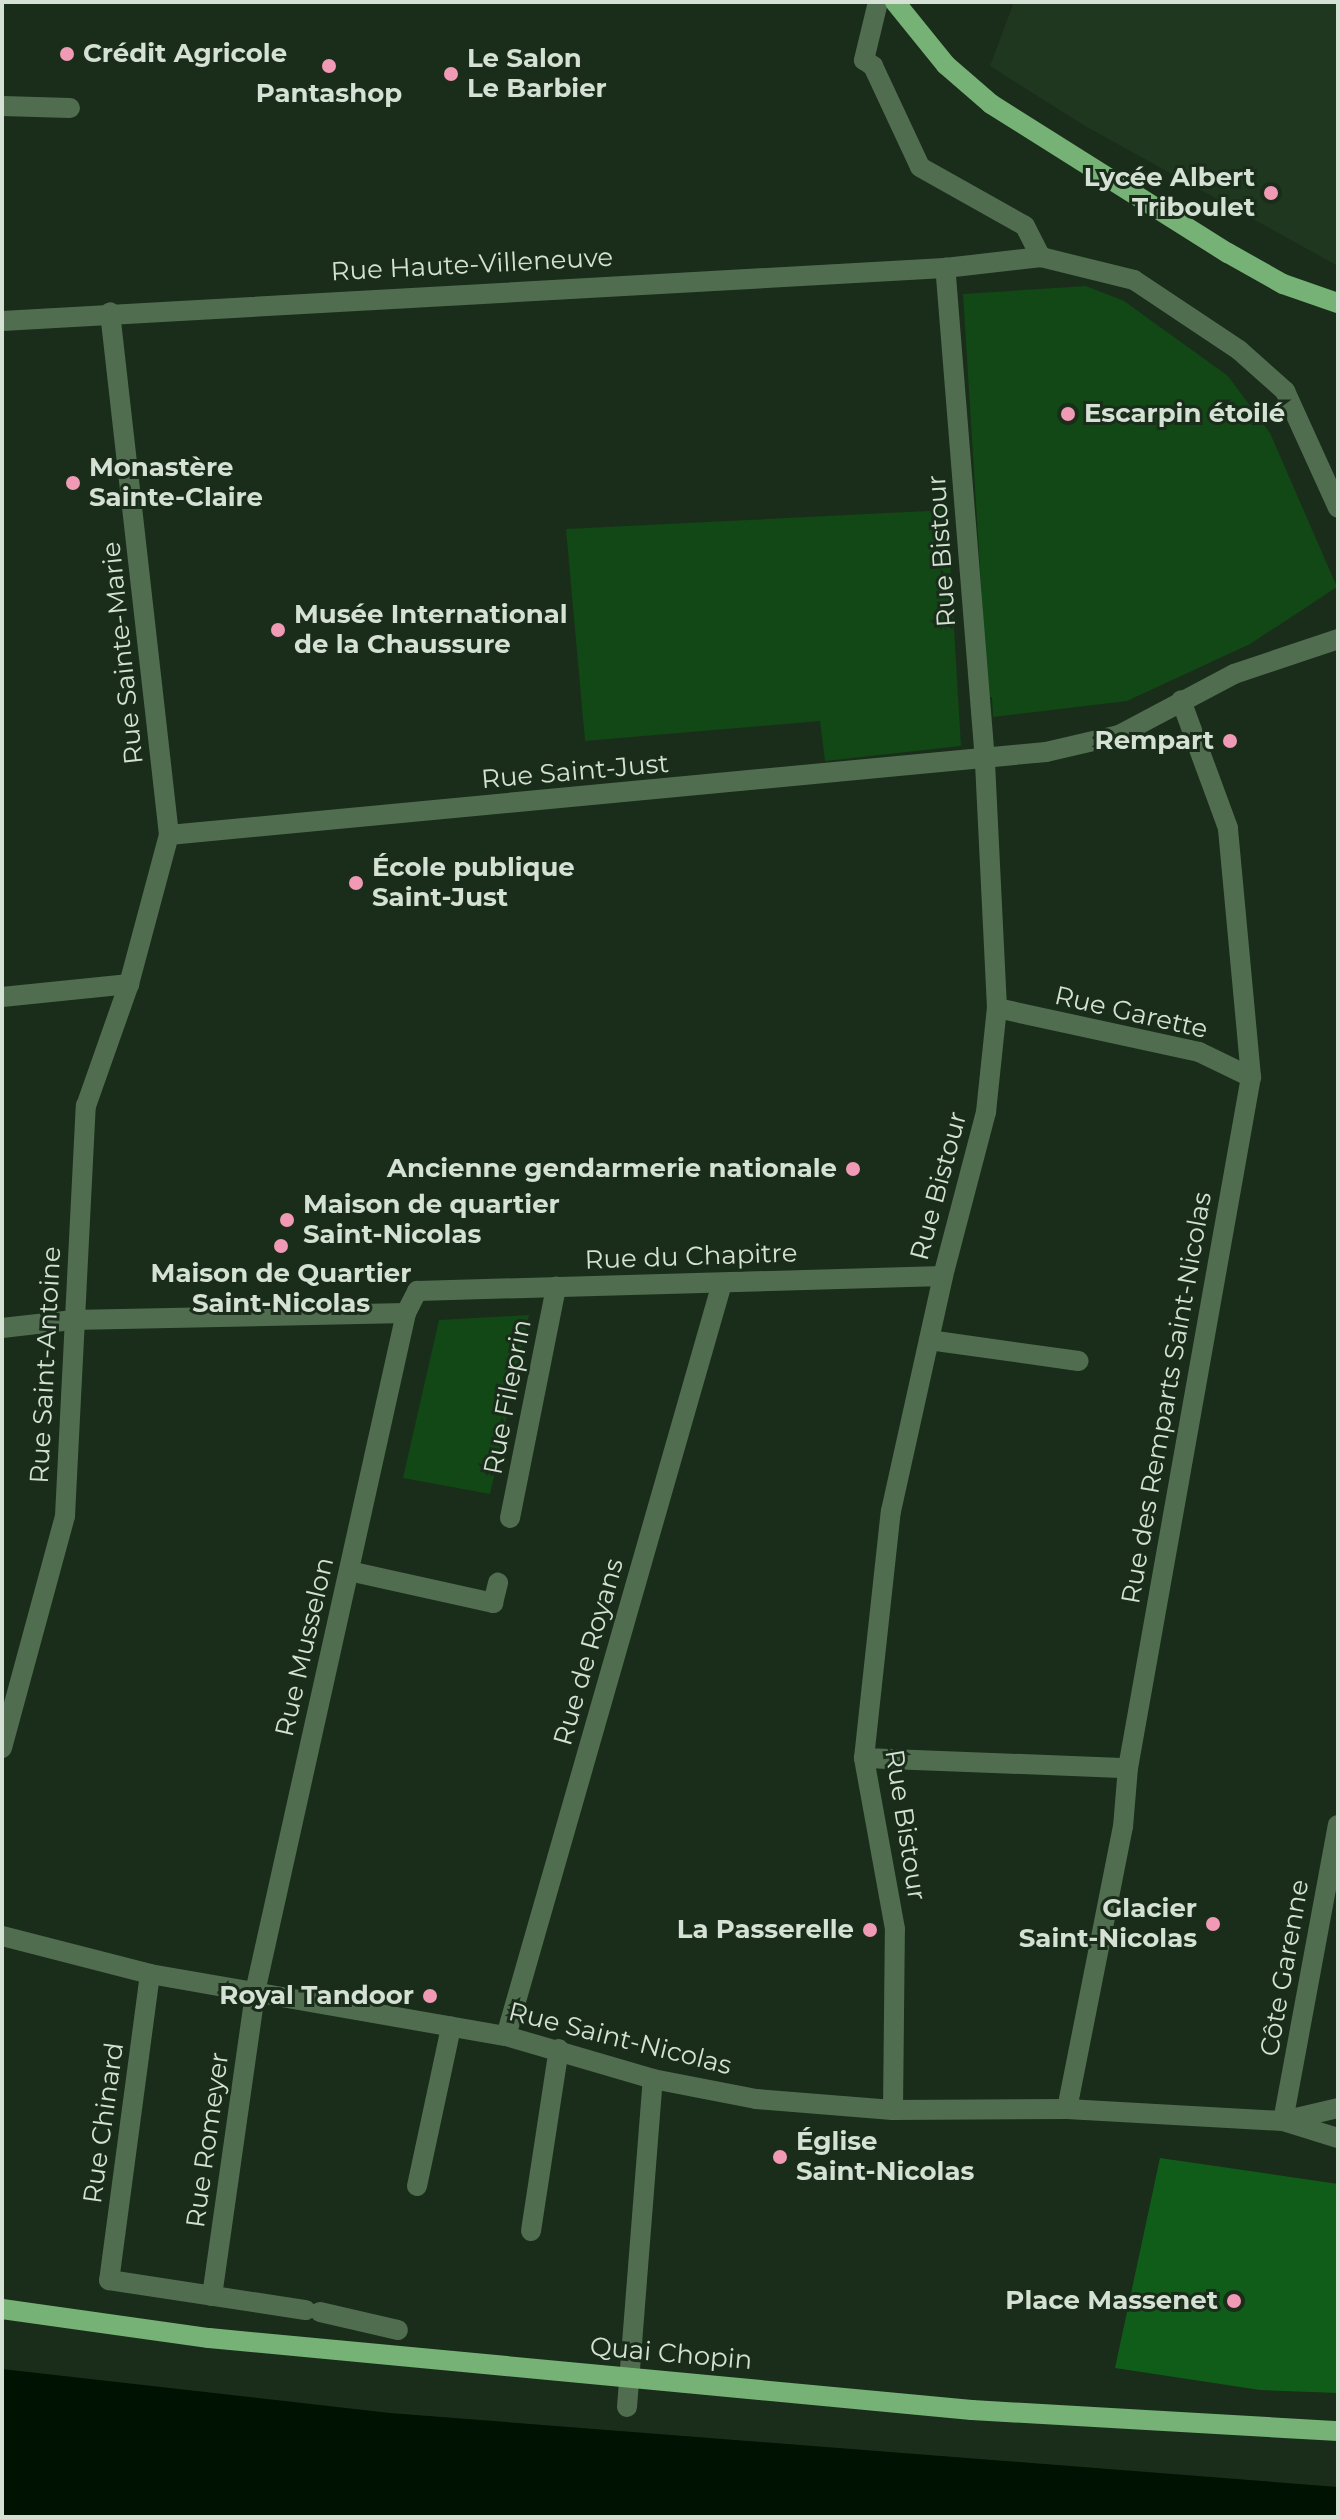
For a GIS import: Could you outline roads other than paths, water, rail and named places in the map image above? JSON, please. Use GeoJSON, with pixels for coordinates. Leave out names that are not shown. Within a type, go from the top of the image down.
{"type":"FeatureCollection","features":[{"type":"Feature","properties":{"kind":"main road"},"geometry":{"type":"LineString","coordinates":[[901,6],[946,65],[991,104],[1228,253],[1283,284],[1338,303]]}},
{"type":"Feature","properties":{"kind":"main road","name":"Quai Chopin"},"geometry":{"type":"LineString","coordinates":[[2,2309],[209,2338],[972,2410],[1338,2431]]}},
{"type":"Feature","properties":{"kind":"street"},"geometry":{"type":"LineString","coordinates":[[878,2],[864,60],[873,66],[920,167],[1025,226],[1041,257]]}},
{"type":"Feature","properties":{"kind":"street"},"geometry":{"type":"LineString","coordinates":[[2,106],[70,108]]}},
{"type":"Feature","properties":{"kind":"street"},"geometry":{"type":"LineString","coordinates":[[945,268],[1041,257],[1134,280],[1239,350],[1285,391],[1338,508]]}},
{"type":"Feature","properties":{"kind":"street","name":"Rue Haute-Villeneuve"},"geometry":{"type":"LineString","coordinates":[[2,321],[110,312],[945,268]]}},
{"type":"Feature","properties":{"kind":"street","name":"Rue Bistour"},"geometry":{"type":"LineString","coordinates":[[893,2110],[895,1929],[864,1758],[891,1511],[943,1276],[986,1112],[997,1008],[985,761],[945,268]]}},
{"type":"Feature","properties":{"kind":"street","name":"Rue Sainte-Marie"},"geometry":{"type":"LineString","coordinates":[[110,312],[169,835],[129,984]]}},
{"type":"Feature","properties":{"kind":"street","name":"Rue Saint-Just"},"geometry":{"type":"LineString","coordinates":[[169,835],[985,761],[1119,735],[1234,674],[1338,639]]}},
{"type":"Feature","properties":{"kind":"street","name":"Rue des Remparts Saint-Nicolas"},"geometry":{"type":"LineString","coordinates":[[1067,2109],[1123,1827],[1128,1768],[1251,1077],[1228,828],[1181,700]]}},
{"type":"Feature","properties":{"kind":"street"},"geometry":{"type":"LineString","coordinates":[[2,997],[129,984]]}},
{"type":"Feature","properties":{"kind":"street","name":"Rue Saint-Antoine"},"geometry":{"type":"LineString","coordinates":[[2,1748],[65,1516],[72,1320],[86,1106],[129,984]]}},
{"type":"Feature","properties":{"kind":"street","name":"Rue Garette"},"geometry":{"type":"LineString","coordinates":[[997,1008],[1199,1052],[1251,1077]]}},
{"type":"Feature","properties":{"kind":"street","name":"Rue du Chapitre"},"geometry":{"type":"LineString","coordinates":[[406,1313],[417,1291],[943,1276]]}},
{"type":"Feature","properties":{"kind":"street","name":"Rue de Royans"},"geometry":{"type":"LineString","coordinates":[[506,2036],[722,1283]]}},
{"type":"Feature","properties":{"kind":"street","name":"Rue Fileprin"},"geometry":{"type":"LineString","coordinates":[[510,1518],[556,1287]]}},
{"type":"Feature","properties":{"kind":"street"},"geometry":{"type":"LineString","coordinates":[[2,1328],[72,1320],[406,1313]]}},
{"type":"Feature","properties":{"kind":"street","name":"Rue Musselon"},"geometry":{"type":"LineString","coordinates":[[255,1992],[406,1313]]}},
{"type":"Feature","properties":{"kind":"street"},"geometry":{"type":"LineString","coordinates":[[929,1340],[1079,1361]]}},
{"type":"Feature","properties":{"kind":"street"},"geometry":{"type":"LineString","coordinates":[[349,1571],[493,1603],[498,1583]]}},
{"type":"Feature","properties":{"kind":"street"},"geometry":{"type":"LineString","coordinates":[[864,1758],[1128,1768]]}},
{"type":"Feature","properties":{"kind":"street","name":"Côte Garenne"},"geometry":{"type":"LineString","coordinates":[[1283,2121],[1338,1825]]}},
{"type":"Feature","properties":{"kind":"street","name":"Rue Saint-Nicolas"},"geometry":{"type":"LineString","coordinates":[[2,1936],[150,1974],[506,2036],[559,2049],[653,2079],[756,2099],[893,2110],[1067,2109],[1283,2121],[1338,2138]]}},
{"type":"Feature","properties":{"kind":"street","name":"Rue Chinard"},"geometry":{"type":"LineString","coordinates":[[150,1974],[109,2280],[212,2296]]}},
{"type":"Feature","properties":{"kind":"street","name":"Rue Romeyer"},"geometry":{"type":"LineString","coordinates":[[212,2296],[255,1992]]}},
{"type":"Feature","properties":{"kind":"street"},"geometry":{"type":"LineString","coordinates":[[417,2186],[451,2027]]}},
{"type":"Feature","properties":{"kind":"street"},"geometry":{"type":"LineString","coordinates":[[531,2231],[559,2049]]}},
{"type":"Feature","properties":{"kind":"street"},"geometry":{"type":"LineString","coordinates":[[627,2407],[653,2079]]}},
{"type":"Feature","properties":{"kind":"street","name":"Rue Saint-Nicolas"},"geometry":{"type":"LineString","coordinates":[[1283,2121],[1338,2108]]}},
{"type":"Feature","properties":{"kind":"street"},"geometry":{"type":"LineString","coordinates":[[212,2296],[313,2311],[398,2330]]}},
{"type":"Feature","properties":{"kind":"place","name":"Crédit Agricole"},"geometry":{"type":"Point","coordinates":[67,54]}},
{"type":"Feature","properties":{"kind":"place","name":"Pantashop"},"geometry":{"type":"Point","coordinates":[329,66]}},
{"type":"Feature","properties":{"kind":"place","name":"Le Salon Le Barbier"},"geometry":{"type":"Point","coordinates":[451,74]}},
{"type":"Feature","properties":{"kind":"place","name":"Lycée Albert Triboulet"},"geometry":{"type":"Point","coordinates":[1271,193]}},
{"type":"Feature","properties":{"kind":"place","name":"Escarpin étoilé"},"geometry":{"type":"Point","coordinates":[1068,414]}},
{"type":"Feature","properties":{"kind":"place","name":"Monastère Sainte-Claire"},"geometry":{"type":"Point","coordinates":[73,483]}},
{"type":"Feature","properties":{"kind":"place","name":"Musée International de la Chaussure"},"geometry":{"type":"Point","coordinates":[278,630]}},
{"type":"Feature","properties":{"kind":"place","name":"Rempart"},"geometry":{"type":"Point","coordinates":[1230,741]}},
{"type":"Feature","properties":{"kind":"place","name":"École publique Saint-Just"},"geometry":{"type":"Point","coordinates":[356,883]}},
{"type":"Feature","properties":{"kind":"place","name":"Ancienne gendarmerie nationale"},"geometry":{"type":"Point","coordinates":[853,1169]}},
{"type":"Feature","properties":{"kind":"place","name":"Maison de quartier Saint-Nicolas"},"geometry":{"type":"Point","coordinates":[287,1220]}},
{"type":"Feature","properties":{"kind":"place","name":"Maison de Quartier Saint-Nicolas"},"geometry":{"type":"Point","coordinates":[281,1246]}},
{"type":"Feature","properties":{"kind":"place","name":"Glacier Saint-Nicolas"},"geometry":{"type":"Point","coordinates":[1213,1924]}},
{"type":"Feature","properties":{"kind":"place","name":"La Passerelle"},"geometry":{"type":"Point","coordinates":[870,1930]}},
{"type":"Feature","properties":{"kind":"place","name":"Royal Tandoor"},"geometry":{"type":"Point","coordinates":[430,1996]}},
{"type":"Feature","properties":{"kind":"place","name":"Église Saint-Nicolas"},"geometry":{"type":"Point","coordinates":[780,2157]}},
{"type":"Feature","properties":{"kind":"place","name":"Place Massenet"},"geometry":{"type":"Point","coordinates":[1234,2301]}}]}
